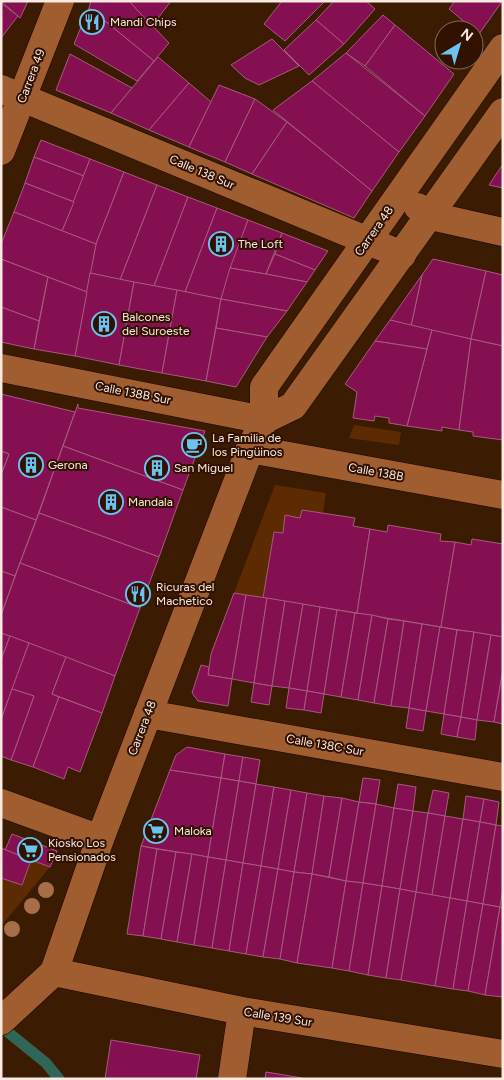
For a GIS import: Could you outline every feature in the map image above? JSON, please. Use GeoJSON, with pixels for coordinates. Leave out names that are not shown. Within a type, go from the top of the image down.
{"type":"FeatureCollection","features":[{"type":"Feature","properties":{"kind":"street","name":"Carrera 49"},"geometry":{"type":"LineString","coordinates":[[1,151],[12,93],[60,1]]}},
{"type":"Feature","properties":{"kind":"street","name":"Carrera 48"},"geometry":{"type":"LineString","coordinates":[[1,1021],[54,972],[100,839],[250,449],[264,420],[264,387],[503,48]]}},
{"type":"Feature","properties":{"kind":"street","name":"Calle 138 Sur"},"geometry":{"type":"LineString","coordinates":[[12,93],[402,255]]}},
{"type":"Feature","properties":{"kind":"street"},"geometry":{"type":"LineString","coordinates":[[264,420],[293,406],[431,216],[503,112]]}},
{"type":"Feature","properties":{"kind":"street"},"geometry":{"type":"LineString","coordinates":[[400,195],[431,216],[503,232]]}},
{"type":"Feature","properties":{"kind":"street","name":"Calle 138B Sur"},"geometry":{"type":"LineString","coordinates":[[1,368],[264,420]]}},
{"type":"Feature","properties":{"kind":"street","name":"Calle 138B"},"geometry":{"type":"LineString","coordinates":[[250,449],[503,495]]}},
{"type":"Feature","properties":{"kind":"street","name":"Calle 138C Sur"},"geometry":{"type":"LineString","coordinates":[[148,714],[503,777]]}},
{"type":"Feature","properties":{"kind":"street"},"geometry":{"type":"LineString","coordinates":[[1,803],[100,839]]}},
{"type":"Feature","properties":{"kind":"street","name":"Calle 139 Sur"},"geometry":{"type":"LineString","coordinates":[[54,972],[242,1011],[503,1054]]}},
{"type":"Feature","properties":{"kind":"street"},"geometry":{"type":"LineString","coordinates":[[232,1079],[242,1011]]}},
{"type":"Feature","properties":{"kind":"shaded area"},"geometry":{"type":"Polygon","coordinates":[[[354,425],[401,432],[399,445],[349,438],[354,425]]]}},
{"type":"Feature","properties":{"kind":"shaded area"},"geometry":{"type":"Polygon","coordinates":[[[275,485],[326,493],[323,513],[302,510],[300,518],[286,515],[283,533],[274,532],[263,598],[234,593],[275,485]]]}},
{"type":"Feature","properties":{"kind":"shaded area"},"geometry":{"type":"Polygon","coordinates":[[[31,860],[50,867],[1,926],[1,878],[22,885],[31,860]]]}},
{"type":"Feature","properties":{"kind":"building"},"geometry":{"type":"Polygon","coordinates":[[[1,1],[28,1],[20,18],[1,1]]]}},
{"type":"Feature","properties":{"kind":"building"},"geometry":{"type":"Polygon","coordinates":[[[91,1],[129,1],[169,43],[154,61],[89,8],[91,1]]]}},
{"type":"Feature","properties":{"kind":"building"},"geometry":{"type":"Polygon","coordinates":[[[129,1],[171,1],[152,26],[129,1]]]}},
{"type":"Feature","properties":{"kind":"building"},"geometry":{"type":"Polygon","coordinates":[[[282,1],[325,1],[285,41],[264,24],[282,1]]]}},
{"type":"Feature","properties":{"kind":"building"},"geometry":{"type":"Polygon","coordinates":[[[334,1],[366,1],[375,9],[344,44],[316,20],[334,1]]]}},
{"type":"Feature","properties":{"kind":"building"},"geometry":{"type":"Polygon","coordinates":[[[455,1],[499,1],[501,3],[484,27],[484,20],[462,20],[449,9],[455,1]]]}},
{"type":"Feature","properties":{"kind":"building"},"geometry":{"type":"Polygon","coordinates":[[[1,3],[18,16],[1,38],[1,3]]]}},
{"type":"Feature","properties":{"kind":"building"},"geometry":{"type":"Polygon","coordinates":[[[89,8],[154,61],[137,81],[74,44],[89,8]]]}},
{"type":"Feature","properties":{"kind":"building"},"geometry":{"type":"Polygon","coordinates":[[[383,15],[395,25],[365,66],[346,53],[383,15]]]}},
{"type":"Feature","properties":{"kind":"building"},"geometry":{"type":"Polygon","coordinates":[[[316,20],[344,44],[309,75],[284,50],[316,20]]]}},
{"type":"Feature","properties":{"kind":"building"},"geometry":{"type":"Polygon","coordinates":[[[395,25],[434,57],[434,70],[449,70],[454,74],[425,116],[365,66],[395,25]]]}},
{"type":"Feature","properties":{"kind":"building"},"geometry":{"type":"Polygon","coordinates":[[[272,39],[299,66],[259,85],[245,78],[231,65],[272,39]]]}},
{"type":"Feature","properties":{"kind":"building"},"geometry":{"type":"Polygon","coordinates":[[[346,53],[425,116],[399,152],[312,81],[346,53]]]}},
{"type":"Feature","properties":{"kind":"building"},"geometry":{"type":"Polygon","coordinates":[[[70,54],[132,88],[111,113],[56,90],[70,54]]]}},
{"type":"Feature","properties":{"kind":"building"},"geometry":{"type":"Polygon","coordinates":[[[158,57],[189,83],[149,130],[111,113],[158,57]]]}},
{"type":"Feature","properties":{"kind":"building"},"geometry":{"type":"Polygon","coordinates":[[[312,81],[399,152],[372,191],[273,110],[312,81]]]}},
{"type":"Feature","properties":{"kind":"building"},"geometry":{"type":"Polygon","coordinates":[[[189,83],[211,102],[189,147],[149,130],[189,83]]]}},
{"type":"Feature","properties":{"kind":"building"},"geometry":{"type":"Polygon","coordinates":[[[219,85],[255,99],[225,162],[189,147],[219,85]]]}},
{"type":"Feature","properties":{"kind":"building"},"geometry":{"type":"Polygon","coordinates":[[[255,99],[287,122],[252,174],[225,162],[255,99]]]}},
{"type":"Feature","properties":{"kind":"building"},"geometry":{"type":"Polygon","coordinates":[[[287,122],[372,191],[354,218],[252,174],[287,122]]]}},
{"type":"Feature","properties":{"kind":"building"},"geometry":{"type":"Polygon","coordinates":[[[41,140],[90,159],[84,176],[34,157],[41,140]]]}},
{"type":"Feature","properties":{"kind":"building"},"geometry":{"type":"Polygon","coordinates":[[[34,157],[84,176],[74,202],[25,183],[34,157]]]}},
{"type":"Feature","properties":{"kind":"building"},"geometry":{"type":"Polygon","coordinates":[[[90,159],[124,172],[96,244],[62,231],[90,159]]]}},
{"type":"Feature","properties":{"kind":"building"},"geometry":{"type":"Polygon","coordinates":[[[503,164],[503,188],[489,185],[503,164]]]}},
{"type":"Feature","properties":{"kind":"building"},"geometry":{"type":"Polygon","coordinates":[[[124,172],[157,185],[120,280],[90,273],[96,244],[124,172]]]}},
{"type":"Feature","properties":{"kind":"building"},"geometry":{"type":"Polygon","coordinates":[[[25,183],[74,202],[62,231],[14,212],[25,183]]]}},
{"type":"Feature","properties":{"kind":"building"},"geometry":{"type":"Polygon","coordinates":[[[157,185],[188,197],[154,286],[120,280],[157,185]]]}},
{"type":"Feature","properties":{"kind":"building"},"geometry":{"type":"Polygon","coordinates":[[[188,197],[217,208],[185,292],[154,286],[188,197]]]}},
{"type":"Feature","properties":{"kind":"building","name":"The Loft"},"geometry":{"type":"Polygon","coordinates":[[[217,208],[248,220],[221,299],[185,292],[217,208]]]}},
{"type":"Feature","properties":{"kind":"building"},"geometry":{"type":"Polygon","coordinates":[[[14,212],[96,244],[87,292],[1,259],[1,244],[14,212]]]}},
{"type":"Feature","properties":{"kind":"building"},"geometry":{"type":"Polygon","coordinates":[[[248,220],[282,233],[266,274],[230,268],[248,220]]]}},
{"type":"Feature","properties":{"kind":"building"},"geometry":{"type":"Polygon","coordinates":[[[282,233],[328,251],[315,270],[275,254],[282,233]]]}},
{"type":"Feature","properties":{"kind":"building"},"geometry":{"type":"Polygon","coordinates":[[[275,254],[315,270],[307,282],[266,274],[275,254]]]}},
{"type":"Feature","properties":{"kind":"building"},"geometry":{"type":"Polygon","coordinates":[[[1,259],[48,277],[39,321],[1,307],[1,259]]]}},
{"type":"Feature","properties":{"kind":"building"},"geometry":{"type":"Polygon","coordinates":[[[433,259],[486,271],[471,339],[411,326],[422,275],[433,259]]]}},
{"type":"Feature","properties":{"kind":"building"},"geometry":{"type":"Polygon","coordinates":[[[230,268],[307,282],[287,311],[221,299],[230,268]]]}},
{"type":"Feature","properties":{"kind":"building"},"geometry":{"type":"Polygon","coordinates":[[[486,271],[503,275],[503,346],[471,339],[486,271]]]}},
{"type":"Feature","properties":{"kind":"building","name":"Balcones del Suroeste"},"geometry":{"type":"Polygon","coordinates":[[[90,273],[134,282],[119,365],[75,356],[90,273]]]}},
{"type":"Feature","properties":{"kind":"building"},"geometry":{"type":"Polygon","coordinates":[[[422,275],[411,326],[390,320],[422,275]]]}},
{"type":"Feature","properties":{"kind":"building"},"geometry":{"type":"Polygon","coordinates":[[[48,277],[87,292],[75,356],[34,349],[48,277]]]}},
{"type":"Feature","properties":{"kind":"building"},"geometry":{"type":"Polygon","coordinates":[[[134,282],[177,290],[162,373],[119,365],[134,282]]]}},
{"type":"Feature","properties":{"kind":"building"},"geometry":{"type":"Polygon","coordinates":[[[177,290],[221,299],[206,381],[162,373],[177,290]]]}},
{"type":"Feature","properties":{"kind":"building"},"geometry":{"type":"Polygon","coordinates":[[[221,299],[287,311],[267,337],[216,328],[221,299]]]}},
{"type":"Feature","properties":{"kind":"building"},"geometry":{"type":"Polygon","coordinates":[[[1,307],[39,321],[34,349],[1,342],[1,307]]]}},
{"type":"Feature","properties":{"kind":"building"},"geometry":{"type":"Polygon","coordinates":[[[390,320],[432,330],[427,349],[375,341],[390,320]]]}},
{"type":"Feature","properties":{"kind":"building"},"geometry":{"type":"Polygon","coordinates":[[[216,328],[267,337],[236,387],[206,381],[216,328]]]}},
{"type":"Feature","properties":{"kind":"building"},"geometry":{"type":"Polygon","coordinates":[[[432,330],[471,339],[459,430],[442,427],[442,431],[407,426],[432,330]]]}},
{"type":"Feature","properties":{"kind":"building"},"geometry":{"type":"Polygon","coordinates":[[[471,339],[503,346],[503,440],[473,436],[473,432],[459,430],[471,339]]]}},
{"type":"Feature","properties":{"kind":"building"},"geometry":{"type":"Polygon","coordinates":[[[375,341],[427,349],[407,426],[389,423],[389,418],[375,416],[374,421],[353,418],[357,392],[345,384],[375,341]]]}},
{"type":"Feature","properties":{"kind":"building","name":"Gerona"},"geometry":{"type":"Polygon","coordinates":[[[1,394],[75,412],[36,520],[1,507],[1,475],[9,454],[1,451],[1,394]]]}},
{"type":"Feature","properties":{"kind":"building","name":"San Miguel"},"geometry":{"type":"Polygon","coordinates":[[[78,404],[78,408],[205,431],[183,490],[63,446],[78,404]]]}},
{"type":"Feature","properties":{"kind":"building","name":"Mandala"},"geometry":{"type":"Polygon","coordinates":[[[63,446],[183,490],[159,557],[39,513],[63,446]]]}},
{"type":"Feature","properties":{"kind":"building"},"geometry":{"type":"Polygon","coordinates":[[[1,451],[9,454],[1,475],[1,451]]]}},
{"type":"Feature","properties":{"kind":"building"},"geometry":{"type":"Polygon","coordinates":[[[1,507],[36,520],[15,576],[1,571],[1,507]]]}},
{"type":"Feature","properties":{"kind":"building"},"geometry":{"type":"Polygon","coordinates":[[[302,510],[355,518],[353,526],[370,529],[357,613],[263,598],[274,532],[283,533],[285,515],[300,518],[302,510]]]}},
{"type":"Feature","properties":{"kind":"building"},"geometry":{"type":"Polygon","coordinates":[[[39,513],[159,557],[140,608],[20,563],[39,513]]]}},
{"type":"Feature","properties":{"kind":"building"},"geometry":{"type":"Polygon","coordinates":[[[388,525],[441,534],[440,541],[455,542],[441,627],[357,613],[370,529],[387,532],[388,525]]]}},
{"type":"Feature","properties":{"kind":"building"},"geometry":{"type":"Polygon","coordinates":[[[472,539],[503,544],[503,637],[441,627],[455,542],[471,545],[472,539]]]}},
{"type":"Feature","properties":{"kind":"building"},"geometry":{"type":"Polygon","coordinates":[[[20,563],[140,608],[115,676],[1,633],[1,615],[20,563]]]}},
{"type":"Feature","properties":{"kind":"building"},"geometry":{"type":"Polygon","coordinates":[[[1,571],[15,576],[1,615],[1,571]]]}},
{"type":"Feature","properties":{"kind":"building"},"geometry":{"type":"Polygon","coordinates":[[[234,593],[246,595],[232,679],[208,675],[211,654],[234,593]]]}},
{"type":"Feature","properties":{"kind":"building"},"geometry":{"type":"Polygon","coordinates":[[[246,595],[267,598],[254,683],[232,679],[246,595]]]}},
{"type":"Feature","properties":{"kind":"building"},"geometry":{"type":"Polygon","coordinates":[[[267,598],[285,601],[272,686],[254,683],[267,598]]]}},
{"type":"Feature","properties":{"kind":"building"},"geometry":{"type":"Polygon","coordinates":[[[285,601],[303,604],[289,688],[272,686],[285,601]]]}},
{"type":"Feature","properties":{"kind":"building"},"geometry":{"type":"Polygon","coordinates":[[[303,604],[320,607],[307,691],[289,688],[303,604]]]}},
{"type":"Feature","properties":{"kind":"building"},"geometry":{"type":"Polygon","coordinates":[[[320,607],[337,610],[324,694],[307,691],[320,607]]]}},
{"type":"Feature","properties":{"kind":"building"},"geometry":{"type":"Polygon","coordinates":[[[337,610],[355,613],[341,697],[324,694],[337,610]]]}},
{"type":"Feature","properties":{"kind":"building"},"geometry":{"type":"Polygon","coordinates":[[[355,613],[372,615],[358,700],[341,697],[355,613]]]}},
{"type":"Feature","properties":{"kind":"building"},"geometry":{"type":"Polygon","coordinates":[[[372,615],[388,619],[374,703],[358,700],[372,615]]]}},
{"type":"Feature","properties":{"kind":"building"},"geometry":{"type":"Polygon","coordinates":[[[388,619],[404,621],[391,706],[374,703],[388,619]]]}},
{"type":"Feature","properties":{"kind":"building"},"geometry":{"type":"Polygon","coordinates":[[[404,621],[422,624],[409,708],[391,706],[404,621]]]}},
{"type":"Feature","properties":{"kind":"building"},"geometry":{"type":"Polygon","coordinates":[[[422,624],[440,627],[426,711],[409,708],[422,624]]]}},
{"type":"Feature","properties":{"kind":"building"},"geometry":{"type":"Polygon","coordinates":[[[440,627],[457,630],[444,714],[426,711],[440,627]]]}},
{"type":"Feature","properties":{"kind":"building"},"geometry":{"type":"Polygon","coordinates":[[[457,630],[474,632],[461,717],[444,714],[457,630]]]}},
{"type":"Feature","properties":{"kind":"building"},"geometry":{"type":"Polygon","coordinates":[[[474,632],[491,635],[477,720],[461,717],[474,632]]]}},
{"type":"Feature","properties":{"kind":"building"},"geometry":{"type":"Polygon","coordinates":[[[1,633],[10,636],[1,660],[1,633]]]}},
{"type":"Feature","properties":{"kind":"building"},"geometry":{"type":"Polygon","coordinates":[[[491,635],[503,637],[503,669],[494,722],[477,720],[491,635]]]}},
{"type":"Feature","properties":{"kind":"building"},"geometry":{"type":"Polygon","coordinates":[[[10,636],[29,643],[1,720],[1,660],[10,636]]]}},
{"type":"Feature","properties":{"kind":"building"},"geometry":{"type":"Polygon","coordinates":[[[29,643],[66,657],[52,694],[59,697],[33,767],[11,760],[34,696],[12,689],[29,643]]]}},
{"type":"Feature","properties":{"kind":"building"},"geometry":{"type":"Polygon","coordinates":[[[66,657],[115,676],[102,713],[52,694],[66,657]]]}},
{"type":"Feature","properties":{"kind":"building"},"geometry":{"type":"Polygon","coordinates":[[[201,665],[209,667],[208,675],[232,679],[228,706],[198,701],[192,693],[201,665]]]}},
{"type":"Feature","properties":{"kind":"building"},"geometry":{"type":"Polygon","coordinates":[[[503,669],[503,724],[494,722],[503,669]]]}},
{"type":"Feature","properties":{"kind":"building"},"geometry":{"type":"Polygon","coordinates":[[[254,683],[272,686],[269,705],[251,702],[254,683]]]}},
{"type":"Feature","properties":{"kind":"building"},"geometry":{"type":"Polygon","coordinates":[[[289,688],[307,691],[304,710],[286,708],[289,688]]]}},
{"type":"Feature","properties":{"kind":"building"},"geometry":{"type":"Polygon","coordinates":[[[12,689],[34,696],[11,760],[1,756],[1,720],[12,689]]]}},
{"type":"Feature","properties":{"kind":"building"},"geometry":{"type":"Polygon","coordinates":[[[307,691],[324,694],[321,713],[304,710],[307,691]]]}},
{"type":"Feature","properties":{"kind":"building"},"geometry":{"type":"Polygon","coordinates":[[[59,697],[102,713],[80,772],[68,767],[64,779],[33,767],[59,697]]]}},
{"type":"Feature","properties":{"kind":"building"},"geometry":{"type":"Polygon","coordinates":[[[409,708],[426,711],[423,731],[406,728],[409,708]]]}},
{"type":"Feature","properties":{"kind":"building"},"geometry":{"type":"Polygon","coordinates":[[[444,714],[461,717],[457,737],[441,734],[444,714]]]}},
{"type":"Feature","properties":{"kind":"building"},"geometry":{"type":"Polygon","coordinates":[[[461,717],[477,720],[475,740],[457,737],[461,717]]]}},
{"type":"Feature","properties":{"kind":"building"},"geometry":{"type":"Polygon","coordinates":[[[187,747],[225,754],[221,778],[170,770],[176,755],[187,747]]]}},
{"type":"Feature","properties":{"kind":"building"},"geometry":{"type":"Polygon","coordinates":[[[225,754],[243,757],[239,781],[221,778],[225,754]]]}},
{"type":"Feature","properties":{"kind":"building"},"geometry":{"type":"Polygon","coordinates":[[[243,757],[260,760],[256,784],[239,781],[243,757]]]}},
{"type":"Feature","properties":{"kind":"building"},"geometry":{"type":"Polygon","coordinates":[[[170,770],[221,778],[208,857],[141,846],[170,770]]]}},
{"type":"Feature","properties":{"kind":"building"},"geometry":{"type":"Polygon","coordinates":[[[221,778],[239,781],[226,860],[208,857],[221,778]]]}},
{"type":"Feature","properties":{"kind":"building"},"geometry":{"type":"Polygon","coordinates":[[[363,778],[380,780],[376,804],[359,802],[363,778]]]}},
{"type":"Feature","properties":{"kind":"building"},"geometry":{"type":"Polygon","coordinates":[[[239,781],[256,784],[243,863],[226,860],[239,781]]]}},
{"type":"Feature","properties":{"kind":"building"},"geometry":{"type":"Polygon","coordinates":[[[256,784],[274,787],[261,866],[243,863],[256,784]]]}},
{"type":"Feature","properties":{"kind":"building"},"geometry":{"type":"Polygon","coordinates":[[[398,784],[416,787],[413,811],[394,808],[398,784]]]}},
{"type":"Feature","properties":{"kind":"building"},"geometry":{"type":"Polygon","coordinates":[[[274,787],[291,790],[278,869],[261,866],[274,787]]]}},
{"type":"Feature","properties":{"kind":"building"},"geometry":{"type":"Polygon","coordinates":[[[291,790],[307,793],[294,872],[278,869],[291,790]]]}},
{"type":"Feature","properties":{"kind":"building"},"geometry":{"type":"Polygon","coordinates":[[[433,790],[449,793],[445,816],[428,813],[433,790]]]}},
{"type":"Feature","properties":{"kind":"building"},"geometry":{"type":"Polygon","coordinates":[[[307,793],[324,796],[312,874],[294,872],[307,793]]]}},
{"type":"Feature","properties":{"kind":"building"},"geometry":{"type":"Polygon","coordinates":[[[324,796],[342,798],[329,877],[312,874],[324,796]]]}},
{"type":"Feature","properties":{"kind":"building"},"geometry":{"type":"Polygon","coordinates":[[[466,796],[484,799],[480,822],[463,819],[466,796]]]}},
{"type":"Feature","properties":{"kind":"building"},"geometry":{"type":"Polygon","coordinates":[[[342,798],[359,802],[346,881],[329,877],[342,798]]]}},
{"type":"Feature","properties":{"kind":"building"},"geometry":{"type":"Polygon","coordinates":[[[484,799],[499,802],[496,825],[480,822],[484,799]]]}},
{"type":"Feature","properties":{"kind":"building"},"geometry":{"type":"Polygon","coordinates":[[[359,802],[376,804],[363,883],[346,881],[359,802]]]}},
{"type":"Feature","properties":{"kind":"building"},"geometry":{"type":"Polygon","coordinates":[[[376,804],[394,808],[382,886],[363,883],[376,804]]]}},
{"type":"Feature","properties":{"kind":"building"},"geometry":{"type":"Polygon","coordinates":[[[394,808],[413,811],[400,889],[382,886],[394,808]]]}},
{"type":"Feature","properties":{"kind":"building"},"geometry":{"type":"Polygon","coordinates":[[[413,811],[428,813],[416,892],[400,889],[413,811]]]}},
{"type":"Feature","properties":{"kind":"building"},"geometry":{"type":"Polygon","coordinates":[[[428,813],[445,816],[432,895],[416,892],[428,813]]]}},
{"type":"Feature","properties":{"kind":"building"},"geometry":{"type":"Polygon","coordinates":[[[445,816],[463,819],[450,898],[432,895],[445,816]]]}},
{"type":"Feature","properties":{"kind":"building"},"geometry":{"type":"Polygon","coordinates":[[[463,819],[480,822],[467,901],[450,898],[463,819]]]}},
{"type":"Feature","properties":{"kind":"building"},"geometry":{"type":"Polygon","coordinates":[[[480,822],[496,825],[483,904],[467,901],[480,822]]]}},
{"type":"Feature","properties":{"kind":"building"},"geometry":{"type":"Polygon","coordinates":[[[496,825],[503,826],[503,888],[500,907],[483,904],[496,825]]]}},
{"type":"Feature","properties":{"kind":"building"},"geometry":{"type":"Polygon","coordinates":[[[12,834],[57,851],[50,867],[5,850],[12,834]]]}},
{"type":"Feature","properties":{"kind":"building"},"geometry":{"type":"Polygon","coordinates":[[[141,846],[157,849],[143,936],[127,934],[141,846]]]}},
{"type":"Feature","properties":{"kind":"building"},"geometry":{"type":"Polygon","coordinates":[[[1,848],[31,860],[22,885],[1,878],[1,848]]]}},
{"type":"Feature","properties":{"kind":"building"},"geometry":{"type":"Polygon","coordinates":[[[157,849],[176,852],[161,939],[143,936],[157,849]]]}},
{"type":"Feature","properties":{"kind":"building"},"geometry":{"type":"Polygon","coordinates":[[[176,852],[192,854],[177,942],[161,939],[176,852]]]}},
{"type":"Feature","properties":{"kind":"building"},"geometry":{"type":"Polygon","coordinates":[[[192,854],[208,857],[194,945],[177,942],[192,854]]]}},
{"type":"Feature","properties":{"kind":"building"},"geometry":{"type":"Polygon","coordinates":[[[208,857],[226,860],[212,948],[194,945],[208,857]]]}},
{"type":"Feature","properties":{"kind":"building"},"geometry":{"type":"Polygon","coordinates":[[[226,860],[243,863],[229,951],[212,948],[226,860]]]}},
{"type":"Feature","properties":{"kind":"building"},"geometry":{"type":"Polygon","coordinates":[[[243,863],[261,866],[246,954],[229,951],[243,863]]]}},
{"type":"Feature","properties":{"kind":"building"},"geometry":{"type":"Polygon","coordinates":[[[261,866],[278,869],[263,957],[246,954],[261,866]]]}},
{"type":"Feature","properties":{"kind":"building"},"geometry":{"type":"Polygon","coordinates":[[[278,869],[294,872],[280,959],[263,957],[278,869]]]}},
{"type":"Feature","properties":{"kind":"building"},"geometry":{"type":"Polygon","coordinates":[[[294,872],[312,874],[297,963],[280,959],[294,872]]]}},
{"type":"Feature","properties":{"kind":"building"},"geometry":{"type":"Polygon","coordinates":[[[312,874],[346,881],[332,968],[297,963],[312,874]]]}},
{"type":"Feature","properties":{"kind":"building"},"geometry":{"type":"Polygon","coordinates":[[[346,881],[363,883],[349,971],[332,968],[346,881]]]}},
{"type":"Feature","properties":{"kind":"building"},"geometry":{"type":"Polygon","coordinates":[[[363,883],[382,886],[368,975],[349,971],[363,883]]]}},
{"type":"Feature","properties":{"kind":"building"},"geometry":{"type":"Polygon","coordinates":[[[382,886],[400,889],[386,978],[368,975],[382,886]]]}},
{"type":"Feature","properties":{"kind":"building"},"geometry":{"type":"Polygon","coordinates":[[[400,889],[416,892],[401,980],[386,978],[400,889]]]}},
{"type":"Feature","properties":{"kind":"building"},"geometry":{"type":"Polygon","coordinates":[[[416,892],[450,898],[435,986],[401,980],[416,892]]]}},
{"type":"Feature","properties":{"kind":"building"},"geometry":{"type":"Polygon","coordinates":[[[450,898],[467,901],[453,989],[435,986],[450,898]]]}},
{"type":"Feature","properties":{"kind":"building"},"geometry":{"type":"Polygon","coordinates":[[[467,901],[483,904],[468,991],[453,989],[467,901]]]}},
{"type":"Feature","properties":{"kind":"building"},"geometry":{"type":"Polygon","coordinates":[[[483,904],[500,907],[485,995],[468,991],[483,904]]]}},
{"type":"Feature","properties":{"kind":"building"},"geometry":{"type":"Polygon","coordinates":[[[500,907],[503,907],[503,997],[485,995],[500,907]]]}},
{"type":"Feature","properties":{"kind":"building"},"geometry":{"type":"Polygon","coordinates":[[[111,1040],[200,1055],[196,1079],[105,1079],[111,1040]]]}},
{"type":"Feature","properties":{"kind":"building"},"geometry":{"type":"Polygon","coordinates":[[[266,1072],[302,1078],[302,1079],[265,1079],[266,1072]]]}},
{"type":"Feature","properties":{"kind":"waterway"},"geometry":{"type":"LineString","coordinates":[[9,1033],[46,1063],[59,1079]]}},
{"type":"Feature","properties":{"kind":"place","name":"Mandi Chips"},"geometry":{"type":"Point","coordinates":[92,22]}},
{"type":"Feature","properties":{"kind":"place","name":"The Loft"},"geometry":{"type":"Point","coordinates":[221,244]}},
{"type":"Feature","properties":{"kind":"place","name":"Balcones del Suroeste"},"geometry":{"type":"Point","coordinates":[104,324]}},
{"type":"Feature","properties":{"kind":"place","name":"La Familia de los Pingüinos"},"geometry":{"type":"Point","coordinates":[194,445]}},
{"type":"Feature","properties":{"kind":"place","name":"Gerona"},"geometry":{"type":"Point","coordinates":[31,465]}},
{"type":"Feature","properties":{"kind":"place","name":"San Miguel"},"geometry":{"type":"Point","coordinates":[157,468]}},
{"type":"Feature","properties":{"kind":"place","name":"Mandala"},"geometry":{"type":"Point","coordinates":[111,502]}},
{"type":"Feature","properties":{"kind":"place","name":"Ricuras del Machetico"},"geometry":{"type":"Point","coordinates":[138,594]}},
{"type":"Feature","properties":{"kind":"place","name":"Maloka"},"geometry":{"type":"Point","coordinates":[156,831]}},
{"type":"Feature","properties":{"kind":"place","name":"Kiosko Los Pensionados"},"geometry":{"type":"Point","coordinates":[30,850]}}]}
